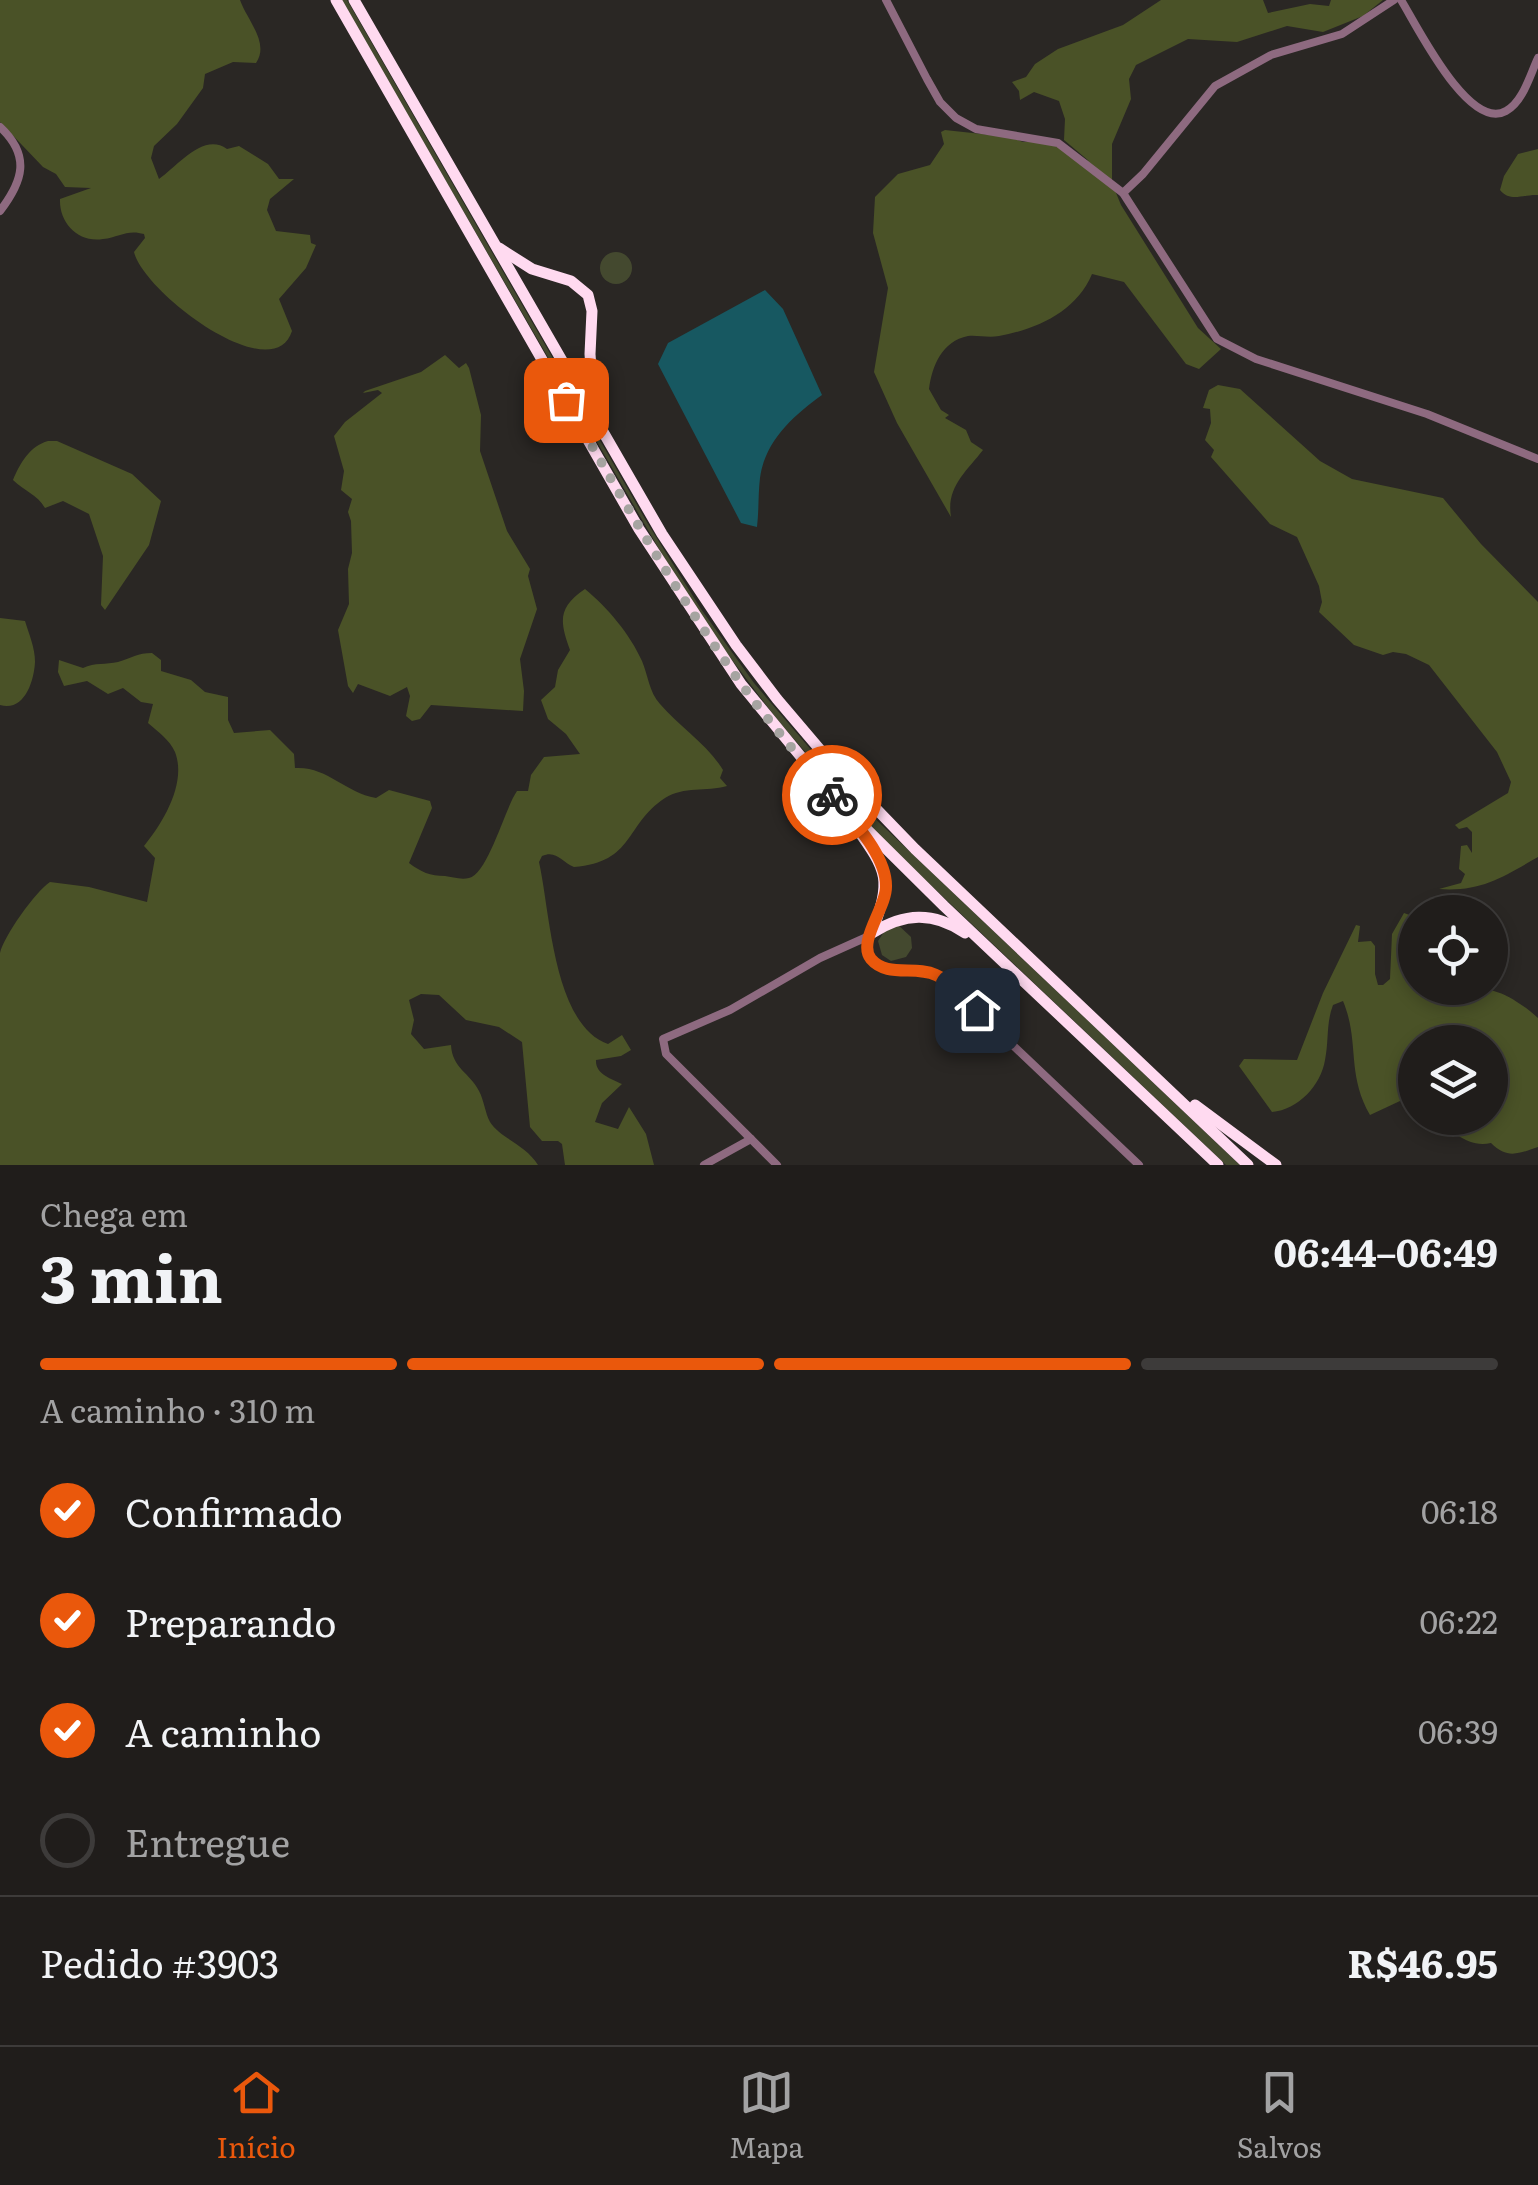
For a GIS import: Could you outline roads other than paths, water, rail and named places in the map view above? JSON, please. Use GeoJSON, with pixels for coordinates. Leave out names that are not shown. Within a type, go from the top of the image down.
{"type":"FeatureCollection","features":[{"type":"Feature","properties":{"kind":"highway"},"geometry":{"type":"LineString","coordinates":[[336,0],[649,544],[741,684],[870,846],[883,870],[886,887],[870,935]]}},
{"type":"Feature","properties":{"kind":"highway"},"geometry":{"type":"LineString","coordinates":[[354,0],[662,534],[777,699],[828,759],[915,849],[1248,1165]]}},
{"type":"Feature","properties":{"kind":"highway"},"geometry":{"type":"LineString","coordinates":[[494,244],[532,270],[571,281],[588,294],[592,311],[590,354],[595,417]]}},
{"type":"Feature","properties":{"kind":"highway"},"geometry":{"type":"LineString","coordinates":[[835,798],[1218,1165]]}},
{"type":"Feature","properties":{"kind":"highway"},"geometry":{"type":"LineString","coordinates":[[870,935],[904,918],[926,916],[954,925],[1000,958]]}},
{"type":"Feature","properties":{"kind":"highway"},"geometry":{"type":"LineString","coordinates":[[1140,1062],[1276,1165]]}},
{"type":"Feature","properties":{"kind":"street"},"geometry":{"type":"LineString","coordinates":[[886,0],[934,90],[956,118],[976,129],[1058,143],[1123,193],[1206,326],[1228,347],[1256,360],[1427,414],[1538,459]]}},
{"type":"Feature","properties":{"kind":"street"},"geometry":{"type":"LineString","coordinates":[[1123,193],[1215,86],[1271,55],[1342,34],[1398,0],[1461,94],[1481,111],[1491,114],[1509,110],[1538,58]]}},
{"type":"Feature","properties":{"kind":"street"},"geometry":{"type":"LineString","coordinates":[[0,127],[10,137],[20,162],[20,178],[0,211]]}},
{"type":"Feature","properties":{"kind":"street"},"geometry":{"type":"LineString","coordinates":[[777,1165],[666,1054],[662,1039],[730,1010],[820,958],[870,935]]}},
{"type":"Feature","properties":{"kind":"street"},"geometry":{"type":"LineString","coordinates":[[870,935],[866,950],[876,964],[891,970],[914,968],[940,977],[1139,1165]]}},
{"type":"Feature","properties":{"kind":"street"},"geometry":{"type":"LineString","coordinates":[[704,1165],[751,1139]]}},
{"type":"Feature","properties":{"kind":"water"},"geometry":{"type":"Polygon","coordinates":[[[765,290],[783,309],[822,395],[791,421],[768,452],[760,478],[757,527],[741,523],[658,364],[668,343],[765,290]]]}}]}
